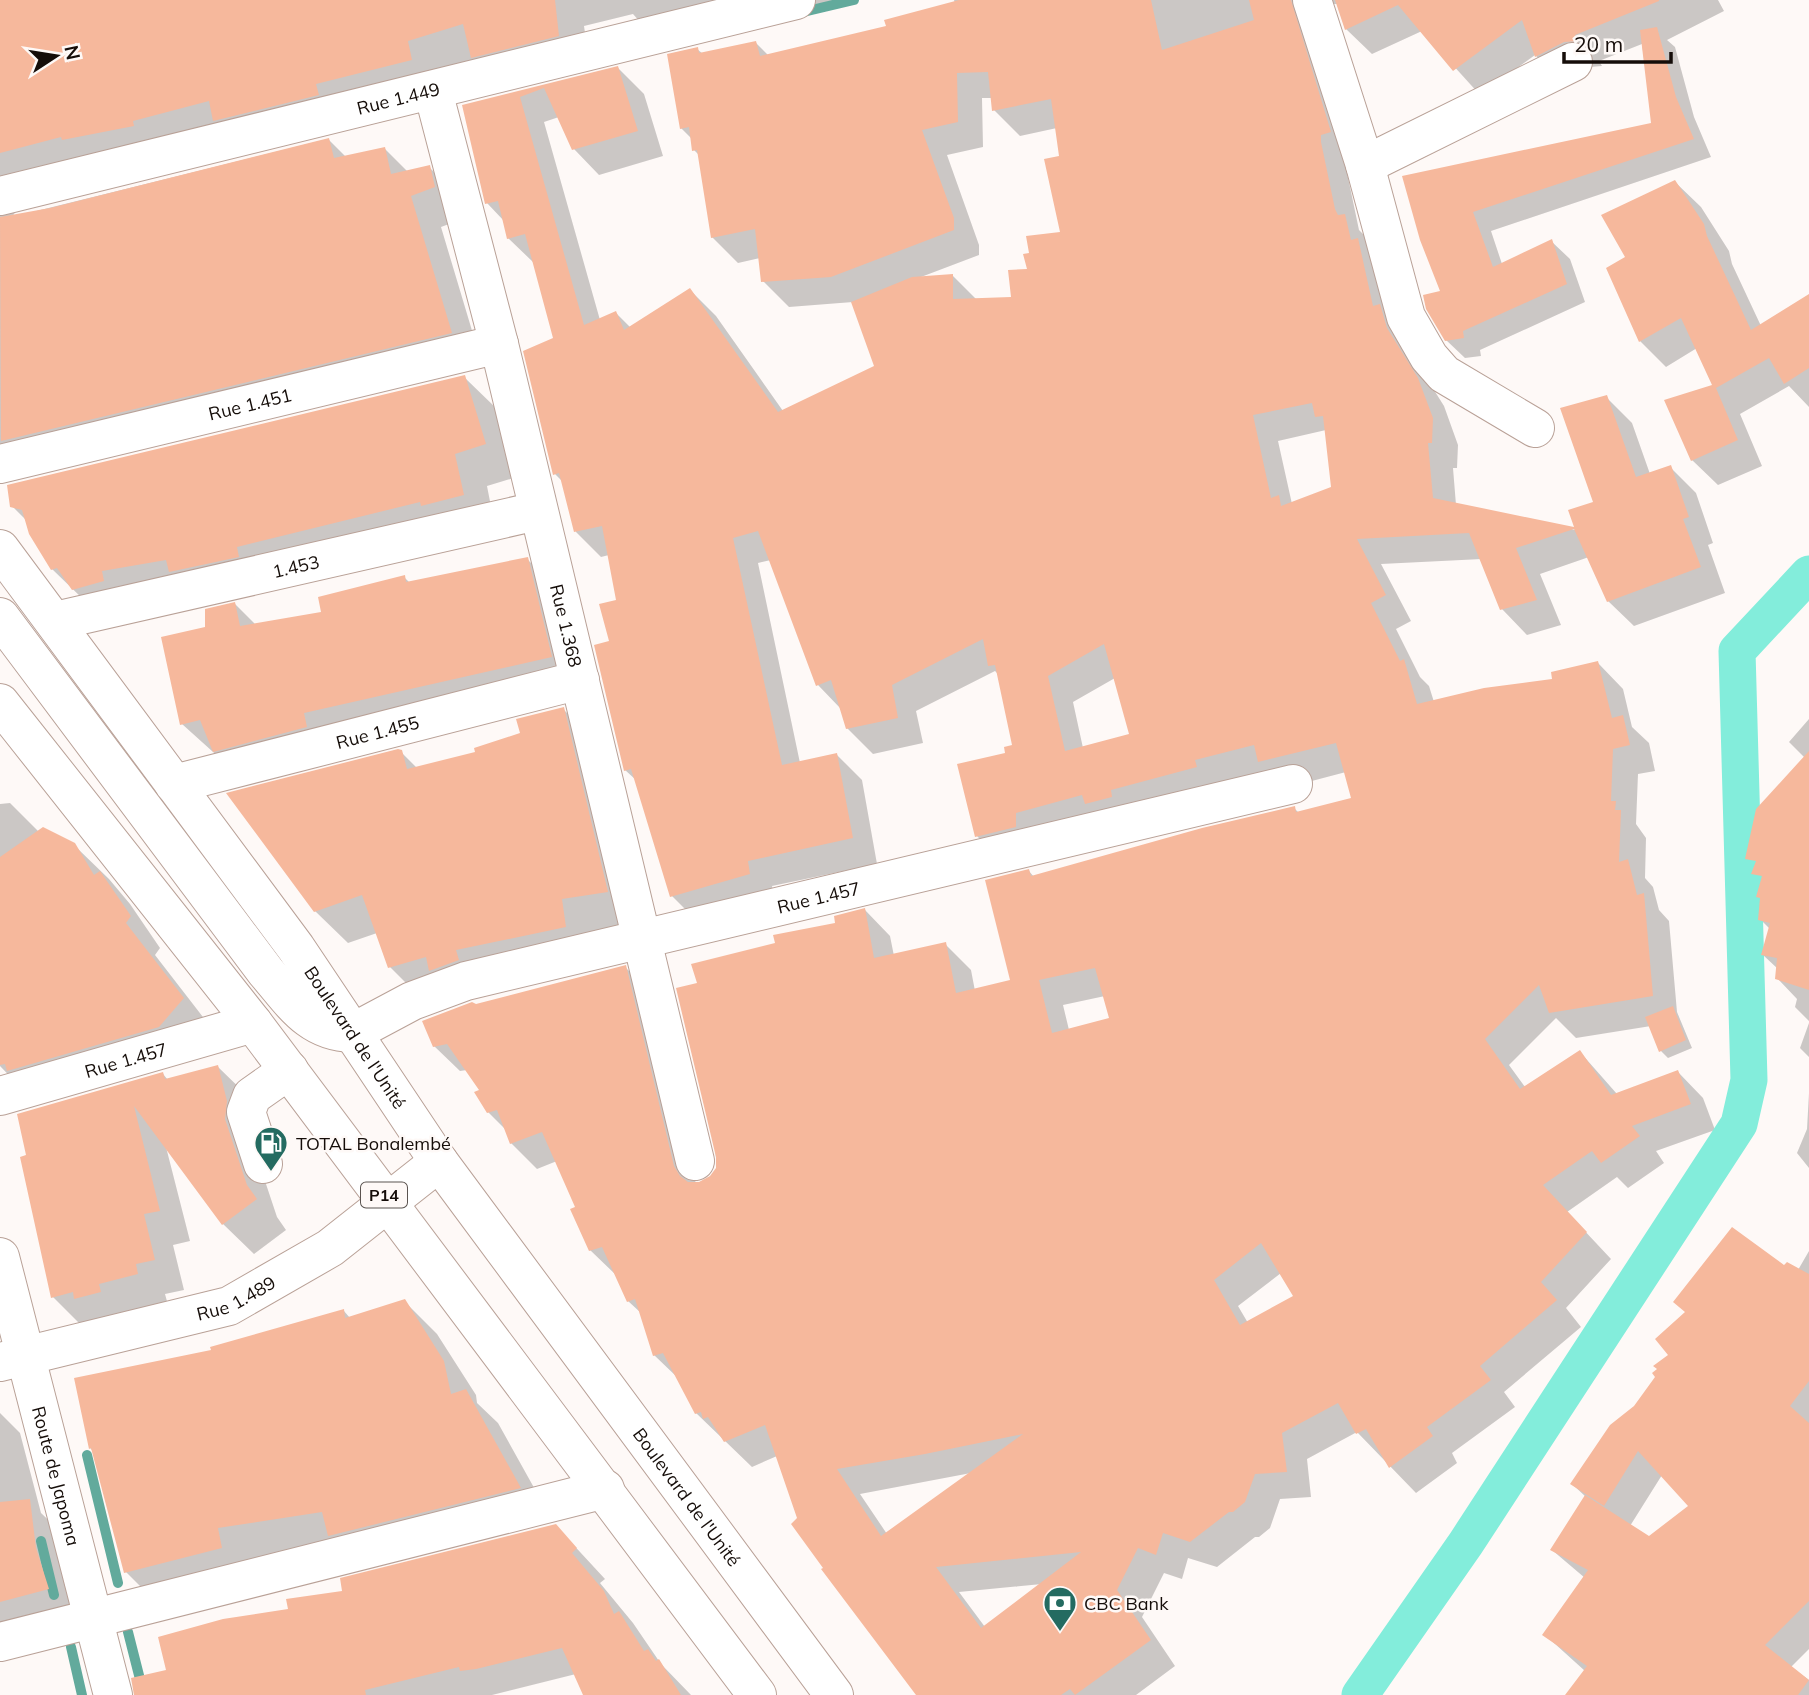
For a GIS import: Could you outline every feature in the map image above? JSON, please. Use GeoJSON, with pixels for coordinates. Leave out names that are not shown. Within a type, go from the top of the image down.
{"type":"FeatureCollection","features":[{"type":"Feature","properties":{"kind":"street","name":"Rue 1.449"},"geometry":{"type":"LineString","coordinates":[[0,196],[796,0]]}},
{"type":"Feature","properties":{"kind":"street"},"geometry":{"type":"LineString","coordinates":[[1312,0],[1365,165],[1406,317],[1429,357],[1444,374],[1535,428]]}},
{"type":"Feature","properties":{"kind":"street"},"geometry":{"type":"LineString","coordinates":[[1365,165],[1573,62]]}},
{"type":"Feature","properties":{"kind":"street","name":"Rue 1.368"},"geometry":{"type":"LineString","coordinates":[[433,91],[499,344],[695,1161]]}},
{"type":"Feature","properties":{"kind":"street","name":"Rue 1.451"},"geometry":{"type":"LineString","coordinates":[[0,464],[499,344]]}},
{"type":"Feature","properties":{"kind":"street","name":"1.453"},"geometry":{"type":"LineString","coordinates":[[55,621],[537,511]]}},
{"type":"Feature","properties":{"kind":"street","name":"Boulevard de l'Unité"},"geometry":{"type":"LineString","coordinates":[[0,549],[296,948],[439,1162],[834,1695]]}},
{"type":"Feature","properties":{"kind":"street"},"geometry":{"type":"LineString","coordinates":[[0,617],[266,972],[308,1020],[332,1033],[352,1033]]}},
{"type":"Feature","properties":{"kind":"street","name":"Rue 1.455"},"geometry":{"type":"LineString","coordinates":[[174,784],[580,680]]}},
{"type":"Feature","properties":{"kind":"street","name":"P14"},"geometry":{"type":"LineString","coordinates":[[7,725],[253,1023],[757,1695]]}},
{"type":"Feature","properties":{"kind":"street","name":"Rue 1.457"},"geometry":{"type":"LineString","coordinates":[[352,1033],[412,1001],[454,985],[1293,784]]}},
{"type":"Feature","properties":{"kind":"street","name":"Rue 1.457"},"geometry":{"type":"LineString","coordinates":[[0,1096],[253,1023]]}},
{"type":"Feature","properties":{"kind":"street"},"geometry":{"type":"LineString","coordinates":[[263,1164],[246,1112],[252,1096],[289,1070]]}},
{"type":"Feature","properties":{"kind":"street","name":"Rue 1.489"},"geometry":{"type":"LineString","coordinates":[[13,1359],[229,1306],[330,1248],[390,1204],[439,1162]]}},
{"type":"Feature","properties":{"kind":"street","name":"Route de Japoma"},"geometry":{"type":"LineString","coordinates":[[0,1256],[13,1359],[93,1618],[113,1695]]}},
{"type":"Feature","properties":{"kind":"street"},"geometry":{"type":"LineString","coordinates":[[0,1642],[605,1489]]}},
{"type":"Feature","properties":{"kind":"building"},"geometry":{"type":"Polygon","coordinates":[[[0,0],[555,0],[559,36],[471,58],[463,24],[408,41],[412,60],[316,84],[319,95],[213,121],[209,101],[133,121],[134,126],[62,140],[61,137],[0,153],[0,0]]]}},
{"type":"Feature","properties":{"kind":"building"},"geometry":{"type":"Polygon","coordinates":[[[959,0],[1151,0],[1162,50],[1254,20],[1249,0],[1291,0],[1331,132],[1321,135],[1321,142],[1335,209],[1338,215],[1345,214],[1351,240],[1358,238],[1373,306],[1380,304],[1387,328],[1418,378],[1433,418],[1432,443],[1428,443],[1433,498],[1574,527],[1568,510],[1593,502],[1560,408],[1607,395],[1636,477],[1671,465],[1689,517],[1683,519],[1701,567],[1607,602],[1574,529],[1516,548],[1537,600],[1500,610],[1469,533],[1357,539],[1386,595],[1371,603],[1400,661],[1404,659],[1417,704],[1484,688],[1552,679],[1551,672],[1598,661],[1612,718],[1623,715],[1630,745],[1613,749],[1611,801],[1616,801],[1615,810],[1621,810],[1619,862],[1628,859],[1637,895],[1644,893],[1653,996],[1549,1013],[1539,985],[1485,1039],[1520,1089],[1580,1050],[1611,1095],[1678,1070],[1691,1104],[1632,1126],[1640,1136],[1601,1163],[1592,1151],[1543,1185],[1587,1232],[1541,1282],[1557,1300],[1480,1366],[1491,1380],[1427,1427],[1433,1436],[1389,1468],[1366,1429],[1356,1434],[1338,1403],[1282,1433],[1287,1472],[1255,1474],[1245,1502],[1233,1512],[1229,1512],[1190,1542],[1163,1533],[1156,1555],[1138,1548],[1117,1590],[1151,1640],[1075,1695],[1070,1689],[1061,1695],[916,1695],[821,1569],[823,1568],[791,1524],[797,1518],[765,1425],[724,1442],[708,1417],[703,1419],[701,1412],[695,1414],[663,1353],[653,1356],[635,1299],[627,1302],[602,1247],[589,1251],[570,1209],[575,1207],[542,1132],[510,1144],[497,1110],[487,1113],[474,1092],[479,1090],[447,1044],[433,1047],[422,1021],[472,1002],[476,1004],[626,965],[674,1166],[688,1182],[699,1182],[710,1176],[716,1168],[716,1157],[676,988],[697,983],[691,964],[775,943],[773,935],[835,923],[834,916],[865,908],[874,958],[946,942],[956,993],[1010,980],[985,880],[1029,869],[1031,876],[1202,828],[1295,806],[1296,812],[1351,798],[1336,743],[1258,762],[1254,745],[1195,760],[1197,767],[1111,790],[1112,797],[1085,804],[1082,795],[1016,813],[1016,827],[975,837],[957,764],[1005,753],[1004,747],[1012,745],[995,665],[988,666],[983,639],[892,685],[898,718],[846,729],[831,680],[816,686],[758,531],[733,538],[782,765],[837,753],[853,838],[748,861],[750,874],[670,897],[631,769],[624,771],[594,645],[609,641],[599,604],[616,600],[602,526],[574,532],[559,473],[553,475],[523,351],[553,338],[525,234],[507,239],[498,201],[485,204],[462,105],[618,66],[638,131],[572,150],[544,88],[520,97],[584,325],[616,311],[624,330],[690,288],[778,412],[874,366],[851,302],[912,277],[953,274],[953,299],[1011,297],[1008,270],[1027,269],[1023,254],[1029,253],[1026,236],[1060,232],[1044,159],[1059,156],[1051,99],[992,111],[988,72],[957,73],[958,122],[922,130],[954,218],[954,230],[831,277],[761,282],[755,229],[711,238],[697,150],[692,151],[689,127],[680,129],[667,54],[698,47],[699,53],[756,41],[760,56],[886,26],[884,20],[959,0]],[[1312,403],[1253,415],[1271,498],[1279,495],[1281,506],[1331,487],[1323,416],[1315,417],[1312,403]],[[1104,644],[1048,676],[1065,751],[1129,734],[1104,644]],[[1095,968],[1039,980],[1052,1033],[1109,1018],[1095,968]],[[1261,1243],[1214,1280],[1240,1325],[1293,1296],[1261,1243]],[[1023,1434],[925,1454],[837,1469],[881,1536],[1023,1434]],[[1081,1552],[936,1567],[981,1628],[1081,1552]]]}},
{"type":"Feature","properties":{"kind":"building"},"geometry":{"type":"Polygon","coordinates":[[[1335,0],[1659,1],[1575,35],[1578,41],[1564,42],[1535,57],[1522,20],[1453,71],[1398,5],[1345,30],[1335,0]]]}},
{"type":"Feature","properties":{"kind":"building"},"geometry":{"type":"Polygon","coordinates":[[[1657,27],[1676,97],[1694,139],[1473,212],[1493,267],[1552,239],[1567,284],[1463,331],[1464,338],[1445,341],[1426,309],[1423,295],[1440,291],[1420,240],[1402,176],[1651,123],[1640,30],[1657,27]]]}},
{"type":"Feature","properties":{"kind":"building"},"geometry":{"type":"Polygon","coordinates":[[[329,138],[334,158],[385,147],[391,174],[430,165],[435,187],[411,196],[452,333],[1,441],[0,217],[50,208],[329,138]]]}},
{"type":"Feature","properties":{"kind":"building"},"geometry":{"type":"Polygon","coordinates":[[[1675,180],[1704,224],[1707,236],[1751,330],[1809,294],[1809,368],[1784,384],[1769,358],[1716,388],[1738,440],[1691,461],[1664,400],[1712,385],[1681,318],[1639,342],[1606,268],[1625,257],[1601,215],[1675,180]]]}},
{"type":"Feature","properties":{"kind":"building"},"geometry":{"type":"Polygon","coordinates":[[[465,375],[486,444],[455,454],[464,495],[421,506],[420,502],[237,547],[239,557],[169,572],[166,560],[102,571],[104,581],[72,590],[57,568],[51,570],[29,534],[22,510],[10,507],[7,485],[465,375]]]}},
{"type":"Feature","properties":{"kind":"building"},"geometry":{"type":"Polygon","coordinates":[[[528,557],[552,657],[304,713],[307,727],[213,752],[200,720],[180,725],[161,637],[205,627],[205,609],[235,602],[240,626],[321,612],[318,597],[405,575],[406,582],[528,557]]]}},
{"type":"Feature","properties":{"kind":"building"},"geometry":{"type":"Polygon","coordinates":[[[564,707],[608,892],[562,899],[566,927],[456,950],[459,960],[429,971],[426,957],[388,968],[362,895],[314,912],[226,793],[398,749],[402,750],[407,769],[475,752],[474,748],[520,733],[516,719],[564,707]]]}},
{"type":"Feature","properties":{"kind":"building"},"geometry":{"type":"Polygon","coordinates":[[[1809,751],[1809,990],[1775,979],[1777,958],[1761,955],[1770,923],[1758,920],[1760,898],[1756,897],[1762,876],[1751,874],[1756,861],[1745,859],[1756,809],[1809,751]]]}},
{"type":"Feature","properties":{"kind":"building"},"geometry":{"type":"Polygon","coordinates":[[[43,827],[75,843],[94,875],[100,871],[131,916],[126,923],[184,998],[159,1027],[7,1071],[5,1064],[0,1065],[0,857],[43,827]]]}},
{"type":"Feature","properties":{"kind":"building"},"geometry":{"type":"Polygon","coordinates":[[[1673,1006],[1686,1040],[1659,1052],[1645,1017],[1673,1006]]]}},
{"type":"Feature","properties":{"kind":"building"},"geometry":{"type":"Polygon","coordinates":[[[218,1065],[227,1101],[225,1119],[247,1185],[257,1199],[222,1225],[134,1106],[160,1211],[144,1214],[155,1260],[136,1264],[138,1274],[99,1284],[101,1292],[74,1299],[73,1292],[51,1298],[20,1157],[26,1155],[17,1114],[163,1072],[165,1079],[218,1065]]]}},
{"type":"Feature","properties":{"kind":"building"},"geometry":{"type":"Polygon","coordinates":[[[1732,1227],[1784,1265],[1787,1262],[1809,1274],[1809,1381],[1790,1406],[1809,1423],[1809,1601],[1765,1645],[1809,1680],[1798,1695],[1565,1695],[1587,1666],[1542,1635],[1588,1570],[1550,1550],[1585,1495],[1649,1536],[1688,1506],[1638,1451],[1604,1506],[1570,1484],[1610,1425],[1634,1406],[1655,1377],[1652,1373],[1657,1369],[1653,1366],[1668,1355],[1655,1339],[1685,1312],[1673,1302],[1732,1227]]]}},
{"type":"Feature","properties":{"kind":"building"},"geometry":{"type":"Polygon","coordinates":[[[405,1299],[444,1361],[451,1394],[466,1389],[521,1488],[328,1536],[322,1512],[218,1528],[222,1548],[124,1573],[91,1448],[89,1449],[74,1378],[211,1350],[210,1347],[344,1309],[345,1318],[405,1299]]]}},
{"type":"Feature","properties":{"kind":"building"},"geometry":{"type":"Polygon","coordinates":[[[30,1499],[36,1548],[49,1589],[0,1602],[0,1502],[30,1499]]]}},
{"type":"Feature","properties":{"kind":"building"},"geometry":{"type":"Polygon","coordinates":[[[556,1524],[577,1548],[572,1553],[604,1591],[614,1614],[619,1611],[644,1651],[648,1649],[656,1661],[659,1659],[681,1695],[583,1695],[562,1648],[476,1669],[460,1671],[459,1667],[365,1690],[366,1695],[134,1695],[131,1678],[166,1670],[158,1637],[223,1619],[288,1609],[286,1599],[342,1591],[340,1578],[556,1524]]]}},
{"type":"Feature","properties":{"kind":"waterway"},"geometry":{"type":"LineString","coordinates":[[799,13],[854,0]]}},
{"type":"Feature","properties":{"kind":"waterway"},"geometry":{"type":"LineString","coordinates":[[1360,1695],[1466,1543],[1739,1124],[1749,1080],[1737,651],[1809,574]]}},
{"type":"Feature","properties":{"kind":"waterway"},"geometry":{"type":"LineString","coordinates":[[87,1455],[118,1583]]}},
{"type":"Feature","properties":{"kind":"waterway"},"geometry":{"type":"LineString","coordinates":[[41,1541],[54,1595]]}},
{"type":"Feature","properties":{"kind":"waterway"},"geometry":{"type":"LineString","coordinates":[[128,1632],[144,1695]]}},
{"type":"Feature","properties":{"kind":"waterway"},"geometry":{"type":"LineString","coordinates":[[71,1647],[82,1695]]}},
{"type":"Feature","properties":{"kind":"place","name":"TOTAL Bonalembé"},"geometry":{"type":"Point","coordinates":[271,1173]}},
{"type":"Feature","properties":{"kind":"place","name":"CBC Bank"},"geometry":{"type":"Point","coordinates":[1060,1633]}}]}
